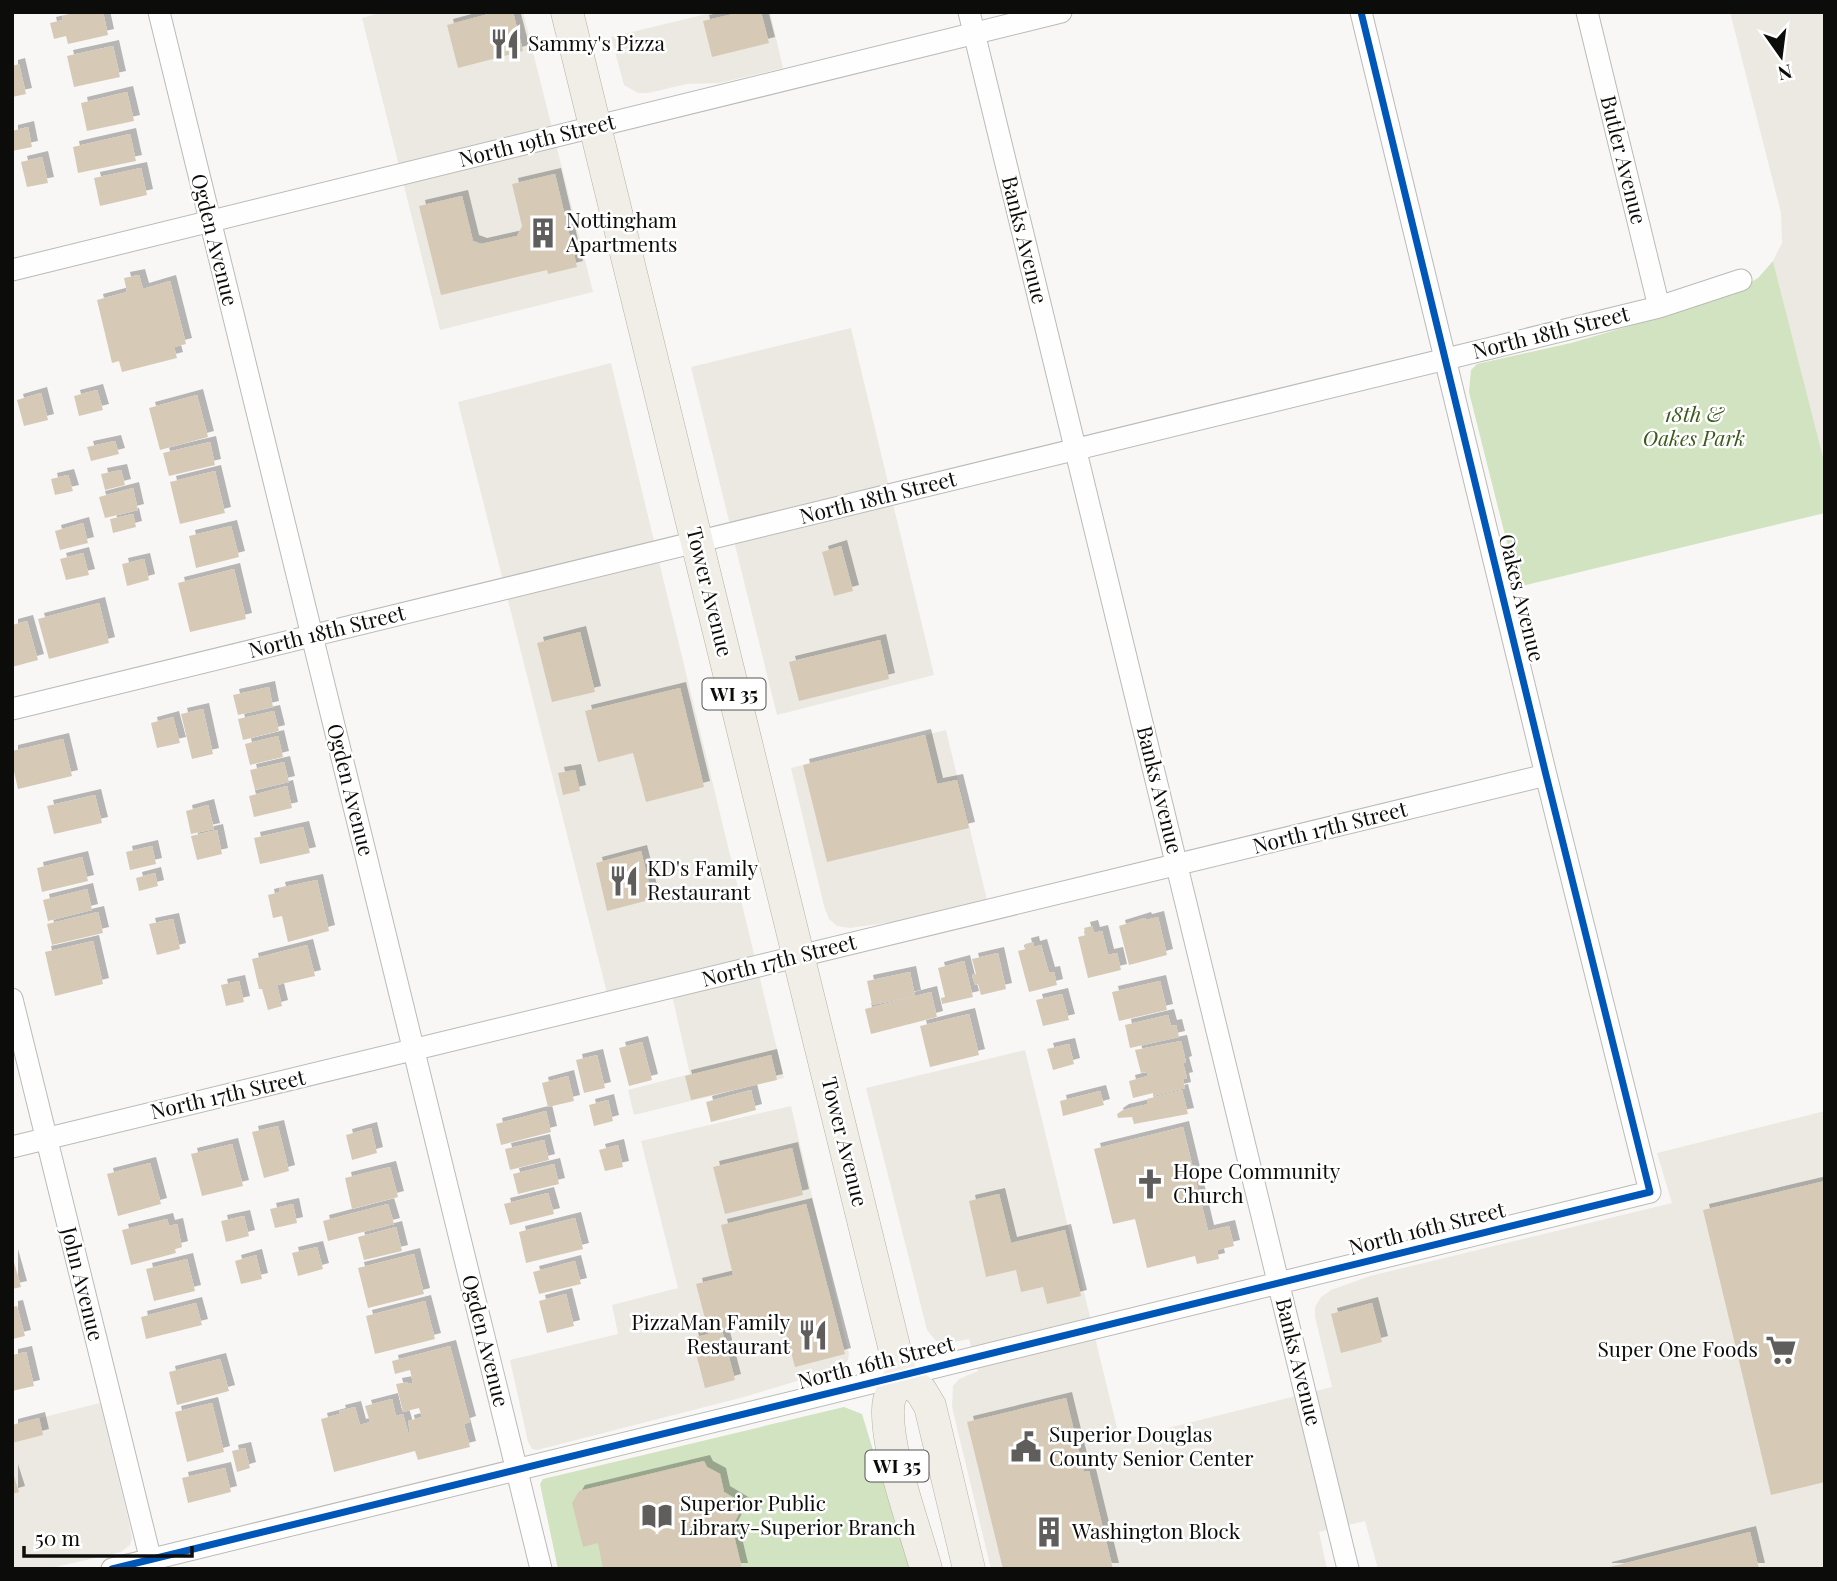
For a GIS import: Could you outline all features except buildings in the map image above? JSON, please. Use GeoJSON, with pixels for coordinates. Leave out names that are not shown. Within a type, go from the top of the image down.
{"type":"FeatureCollection","features":[{"type":"Feature","properties":{"kind":"main road","name":"Tower Avenue"},"geometry":{"type":"LineString","coordinates":[[567,12],[901,1375]]}},
{"type":"Feature","properties":{"kind":"main road","name":"WI 35"},"geometry":{"type":"LineString","coordinates":[[926,1569],[889,1428],[890,1397],[901,1375],[921,1391],[930,1406],[969,1569]]}},
{"type":"Feature","properties":{"kind":"street","name":"Ogden Avenue"},"geometry":{"type":"LineString","coordinates":[[159,12],[541,1569]]}},
{"type":"Feature","properties":{"kind":"street","name":"Banks Avenue"},"geometry":{"type":"LineString","coordinates":[[969,12],[1348,1569]]}},
{"type":"Feature","properties":{"kind":"street","name":"North 19th Street"},"geometry":{"type":"LineString","coordinates":[[12,270],[1062,12]]}},
{"type":"Feature","properties":{"kind":"street","name":"Oakes Avenue"},"geometry":{"type":"LineString","coordinates":[[1361,12],[1650,1192]]}},
{"type":"Feature","properties":{"kind":"street","name":"Butler Avenue"},"geometry":{"type":"LineString","coordinates":[[1587,12],[1659,307]]}},
{"type":"Feature","properties":{"kind":"street","name":"North 18th Street"},"geometry":{"type":"LineString","coordinates":[[12,709],[1659,307],[1741,280]]}},
{"type":"Feature","properties":{"kind":"street","name":"North 17th Street"},"geometry":{"type":"LineString","coordinates":[[12,1147],[1546,775]]}},
{"type":"Feature","properties":{"kind":"street","name":"John Avenue"},"geometry":{"type":"LineString","coordinates":[[12,999],[151,1564]]}},
{"type":"Feature","properties":{"kind":"street","name":"North 16th Street"},"geometry":{"type":"LineString","coordinates":[[112,1569],[151,1564],[516,1469],[1650,1192]]}},
{"type":"Feature","properties":{"kind":"shaded area"},"geometry":{"type":"Polygon","coordinates":[[[383,12],[523,12],[593,292],[440,330],[362,18],[383,12]]]}},
{"type":"Feature","properties":{"kind":"shaded area"},"geometry":{"type":"Polygon","coordinates":[[[715,12],[770,12],[783,68],[720,83],[687,84],[648,93],[638,93],[624,85],[611,37],[715,12]]]}},
{"type":"Feature","properties":{"kind":"shaded area"},"geometry":{"type":"Polygon","coordinates":[[[1730,12],[1825,12],[1825,465],[1773,261],[1782,243],[1781,213],[1730,12]]]}},
{"type":"Feature","properties":{"kind":"shaded area"},"geometry":{"type":"Polygon","coordinates":[[[851,328],[934,675],[777,715],[691,367],[851,328]]]}},
{"type":"Feature","properties":{"kind":"shaded area"},"geometry":{"type":"Polygon","coordinates":[[[611,363],[784,1078],[634,1115],[628,1090],[690,1074],[668,978],[607,993],[458,402],[611,363]]]}},
{"type":"Feature","properties":{"kind":"shaded area"},"geometry":{"type":"Polygon","coordinates":[[[946,730],[987,900],[899,921],[850,928],[837,926],[829,919],[824,906],[791,768],[946,730]]]}},
{"type":"Feature","properties":{"kind":"shaded area"},"geometry":{"type":"Polygon","coordinates":[[[1025,1050],[1120,1440],[1332,1387],[1315,1317],[1315,1307],[1321,1297],[1331,1290],[1370,1276],[1672,1203],[1657,1153],[1825,1111],[1825,1569],[1378,1569],[1365,1521],[1319,1532],[1327,1569],[991,1569],[952,1407],[953,1386],[959,1379],[978,1371],[969,1339],[945,1344],[936,1341],[927,1330],[866,1088],[1025,1050]]]}},
{"type":"Feature","properties":{"kind":"shaded area"},"geometry":{"type":"Polygon","coordinates":[[[791,1106],[849,1354],[848,1360],[834,1370],[744,1397],[537,1450],[532,1449],[528,1442],[510,1360],[618,1334],[612,1305],[678,1288],[641,1141],[791,1106]]]}},
{"type":"Feature","properties":{"kind":"shaded area"},"geometry":{"type":"Polygon","coordinates":[[[100,1403],[129,1522],[132,1539],[130,1545],[121,1552],[47,1569],[12,1569],[12,1425],[100,1403]]]}},
{"type":"Feature","properties":{"kind":"green space","name":"18th & Oakes Park"},"geometry":{"type":"Polygon","coordinates":[[[1773,261],[1825,465],[1825,513],[1518,587],[1469,392],[1471,370],[1477,364],[1571,343],[1681,311],[1734,292],[1758,278],[1773,261]]]}},
{"type":"Feature","properties":{"kind":"green space"},"geometry":{"type":"Polygon","coordinates":[[[844,1407],[862,1414],[913,1569],[558,1569],[540,1484],[543,1479],[844,1407]]]}},
{"type":"Feature","properties":{"kind":"cycle path"},"geometry":{"type":"LineString","coordinates":[[112,1569],[1650,1192],[1361,12]]}},
{"type":"Feature","properties":{"kind":"place","name":"Sammy's Pizza"},"geometry":{"type":"Point","coordinates":[505,44]}},
{"type":"Feature","properties":{"kind":"place","name":"Nottingham Apartments"},"geometry":{"type":"Point","coordinates":[543,233]}},
{"type":"Feature","properties":{"kind":"place","name":"KD's Family Restaurant"},"geometry":{"type":"Point","coordinates":[624,881]}},
{"type":"Feature","properties":{"kind":"place","name":"Hope Community Church"},"geometry":{"type":"Point","coordinates":[1150,1184]}},
{"type":"Feature","properties":{"kind":"place","name":"PizzaMan Family Restaurant"},"geometry":{"type":"Point","coordinates":[813,1335]}},
{"type":"Feature","properties":{"kind":"place","name":"Super One Foods"},"geometry":{"type":"Point","coordinates":[1781,1350]}},
{"type":"Feature","properties":{"kind":"place","name":"Superior Douglas County Senior Center"},"geometry":{"type":"Point","coordinates":[1026,1447]}},
{"type":"Feature","properties":{"kind":"place","name":"Superior Public Library-Superior Branch"},"geometry":{"type":"Point","coordinates":[657,1516]}},
{"type":"Feature","properties":{"kind":"place","name":"Washington Block"},"geometry":{"type":"Point","coordinates":[1049,1532]}}]}
